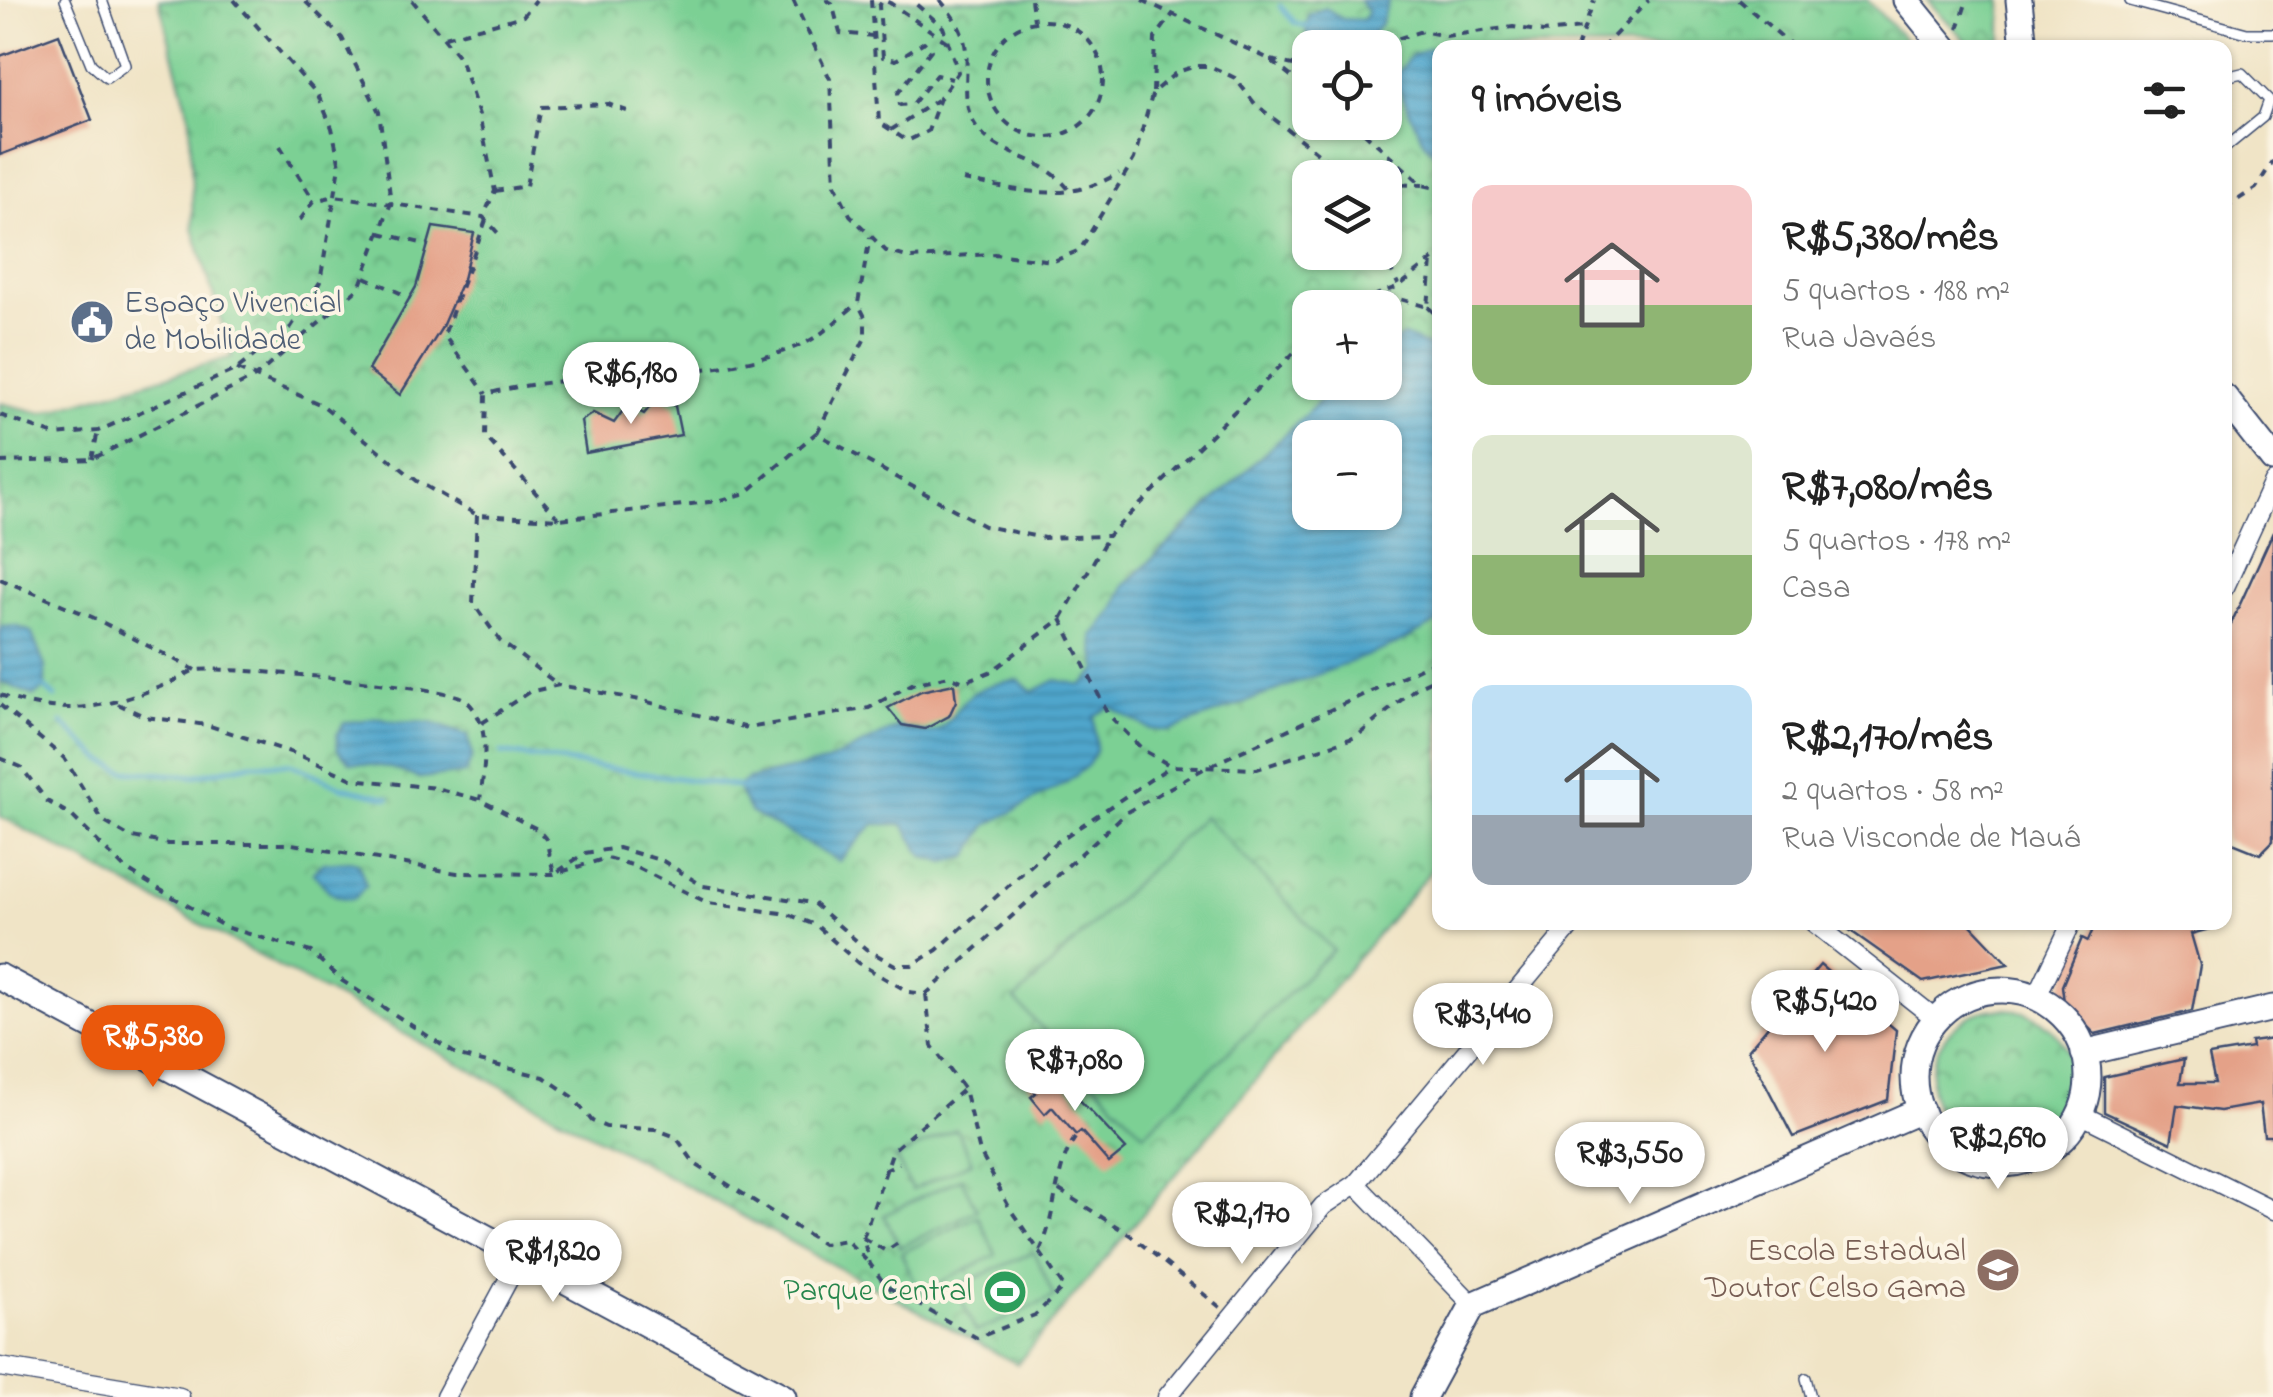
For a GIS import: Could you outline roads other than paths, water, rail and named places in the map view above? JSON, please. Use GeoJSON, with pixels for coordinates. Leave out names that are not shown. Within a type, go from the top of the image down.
{"type":"FeatureCollection","features":[{"type":"Feature","properties":{"kind":"street"},"geometry":{"type":"LineString","coordinates":[[1906,0],[1949,40]]}},
{"type":"Feature","properties":{"kind":"street"},"geometry":{"type":"LineString","coordinates":[[2019,0],[2020,40]]}},
{"type":"Feature","properties":{"kind":"street"},"geometry":{"type":"LineString","coordinates":[[2232,407],[2273,459]]}},
{"type":"Feature","properties":{"kind":"street"},"geometry":{"type":"LineString","coordinates":[[2232,573],[2273,482]]}},
{"type":"Feature","properties":{"kind":"street"},"geometry":{"type":"LineString","coordinates":[[1167,1397],[1323,1206],[1356,1184],[1567,930]]}},
{"type":"Feature","properties":{"kind":"street"},"geometry":{"type":"LineString","coordinates":[[1823,930],[1936,1019]]}},
{"type":"Feature","properties":{"kind":"street"},"geometry":{"type":"LineString","coordinates":[[2036,998],[2068,930]]}},
{"type":"Feature","properties":{"kind":"street"},"geometry":{"type":"LineString","coordinates":[[3,986],[783,1397]]}},
{"type":"Feature","properties":{"kind":"street"},"geometry":{"type":"LineString","coordinates":[[1989,991],[2036,998],[2066,1019],[2084,1053],[2088,1082],[2080,1114],[2051,1150],[2026,1161],[1999,1165],[1972,1160],[1948,1146],[1921,1110],[1915,1065],[1921,1043],[1936,1019],[1962,999],[1989,991]]}},
{"type":"Feature","properties":{"kind":"street"},"geometry":{"type":"LineString","coordinates":[[2084,1053],[2273,1008]]}},
{"type":"Feature","properties":{"kind":"street"},"geometry":{"type":"LineString","coordinates":[[1423,1397],[1473,1306],[1921,1110]]}},
{"type":"Feature","properties":{"kind":"street"},"geometry":{"type":"LineString","coordinates":[[2080,1114],[2273,1210]]}},
{"type":"Feature","properties":{"kind":"street"},"geometry":{"type":"LineString","coordinates":[[1356,1184],[1473,1306]]}},
{"type":"Feature","properties":{"kind":"street"},"geometry":{"type":"LineString","coordinates":[[445,1397],[520,1256]]}},
{"type":"Feature","properties":{"kind":"street"},"geometry":{"type":"LineString","coordinates":[[0,1368],[76,1389],[180,1397]]}},
{"type":"Feature","properties":{"kind":"lane"},"geometry":{"type":"LineString","coordinates":[[65,0],[91,64],[107,78],[125,65],[102,0]]}},
{"type":"Feature","properties":{"kind":"lane"},"geometry":{"type":"LineString","coordinates":[[2130,1],[2248,33],[2273,33]]}},
{"type":"Feature","properties":{"kind":"lane"},"geometry":{"type":"LineString","coordinates":[[2232,75],[2242,73],[2270,100],[2263,117],[2232,142]]}},
{"type":"Feature","properties":{"kind":"lane"},"geometry":{"type":"LineString","coordinates":[[1806,1378],[1811,1397]]}},
{"type":"Feature","properties":{"kind":"water"},"geometry":{"type":"Polygon","coordinates":[[[1360,0],[1389,0],[1376,30],[1306,30],[1308,15],[1326,8],[1342,19],[1363,20],[1368,12],[1360,0]]]}},
{"type":"Feature","properties":{"kind":"water"},"geometry":{"type":"Polygon","coordinates":[[[1432,49],[1432,151],[1402,95],[1402,68],[1411,56],[1432,49]]]}},
{"type":"Feature","properties":{"kind":"water"},"geometry":{"type":"Polygon","coordinates":[[[1402,337],[1432,348],[1432,625],[1392,646],[1170,731],[1150,729],[1110,707],[1094,716],[1096,750],[1088,765],[1067,782],[986,826],[968,857],[945,862],[924,857],[903,824],[874,824],[839,861],[750,812],[737,787],[748,779],[827,762],[898,727],[914,732],[936,731],[971,695],[988,686],[1019,680],[1032,692],[1056,680],[1082,685],[1098,671],[1093,636],[1114,610],[1124,586],[1292,427],[1292,530],[1402,530],[1402,420],[1300,420],[1321,400],[1402,400],[1402,337]]]}},
{"type":"Feature","properties":{"kind":"water"},"geometry":{"type":"Polygon","coordinates":[[[16,626],[31,632],[45,667],[45,688],[34,696],[0,681],[0,627],[16,626]]]}},
{"type":"Feature","properties":{"kind":"water"},"geometry":{"type":"Polygon","coordinates":[[[379,718],[434,724],[468,735],[472,756],[466,773],[419,778],[388,767],[350,762],[338,750],[337,735],[344,723],[379,718]]]}},
{"type":"Feature","properties":{"kind":"water"},"geometry":{"type":"Polygon","coordinates":[[[323,863],[358,863],[366,885],[355,898],[335,895],[313,872],[323,863]]]}},
{"type":"Feature","properties":{"kind":"waterway"},"geometry":{"type":"LineString","coordinates":[[1280,6],[1295,23],[1310,28]]}},
{"type":"Feature","properties":{"kind":"waterway"},"geometry":{"type":"LineString","coordinates":[[45,688],[55,697]]}},
{"type":"Feature","properties":{"kind":"waterway"},"geometry":{"type":"LineString","coordinates":[[62,723],[102,760],[124,771],[193,776],[251,764],[291,764],[342,787],[389,798]]}},
{"type":"Feature","properties":{"kind":"waterway"},"geometry":{"type":"LineString","coordinates":[[501,753],[741,787]]}},
{"type":"Feature","properties":{"kind":"place","name":"Espaço Vivencial de Mobilidade"},"geometry":{"type":"Point","coordinates":[92,322]}},
{"type":"Feature","properties":{"kind":"place","name":"Escola Estadual Doutor Celso Gama"},"geometry":{"type":"Point","coordinates":[1998,1270]}},
{"type":"Feature","properties":{"kind":"place","name":"Parque Central"},"geometry":{"type":"Point","coordinates":[1005,1292]}}]}
